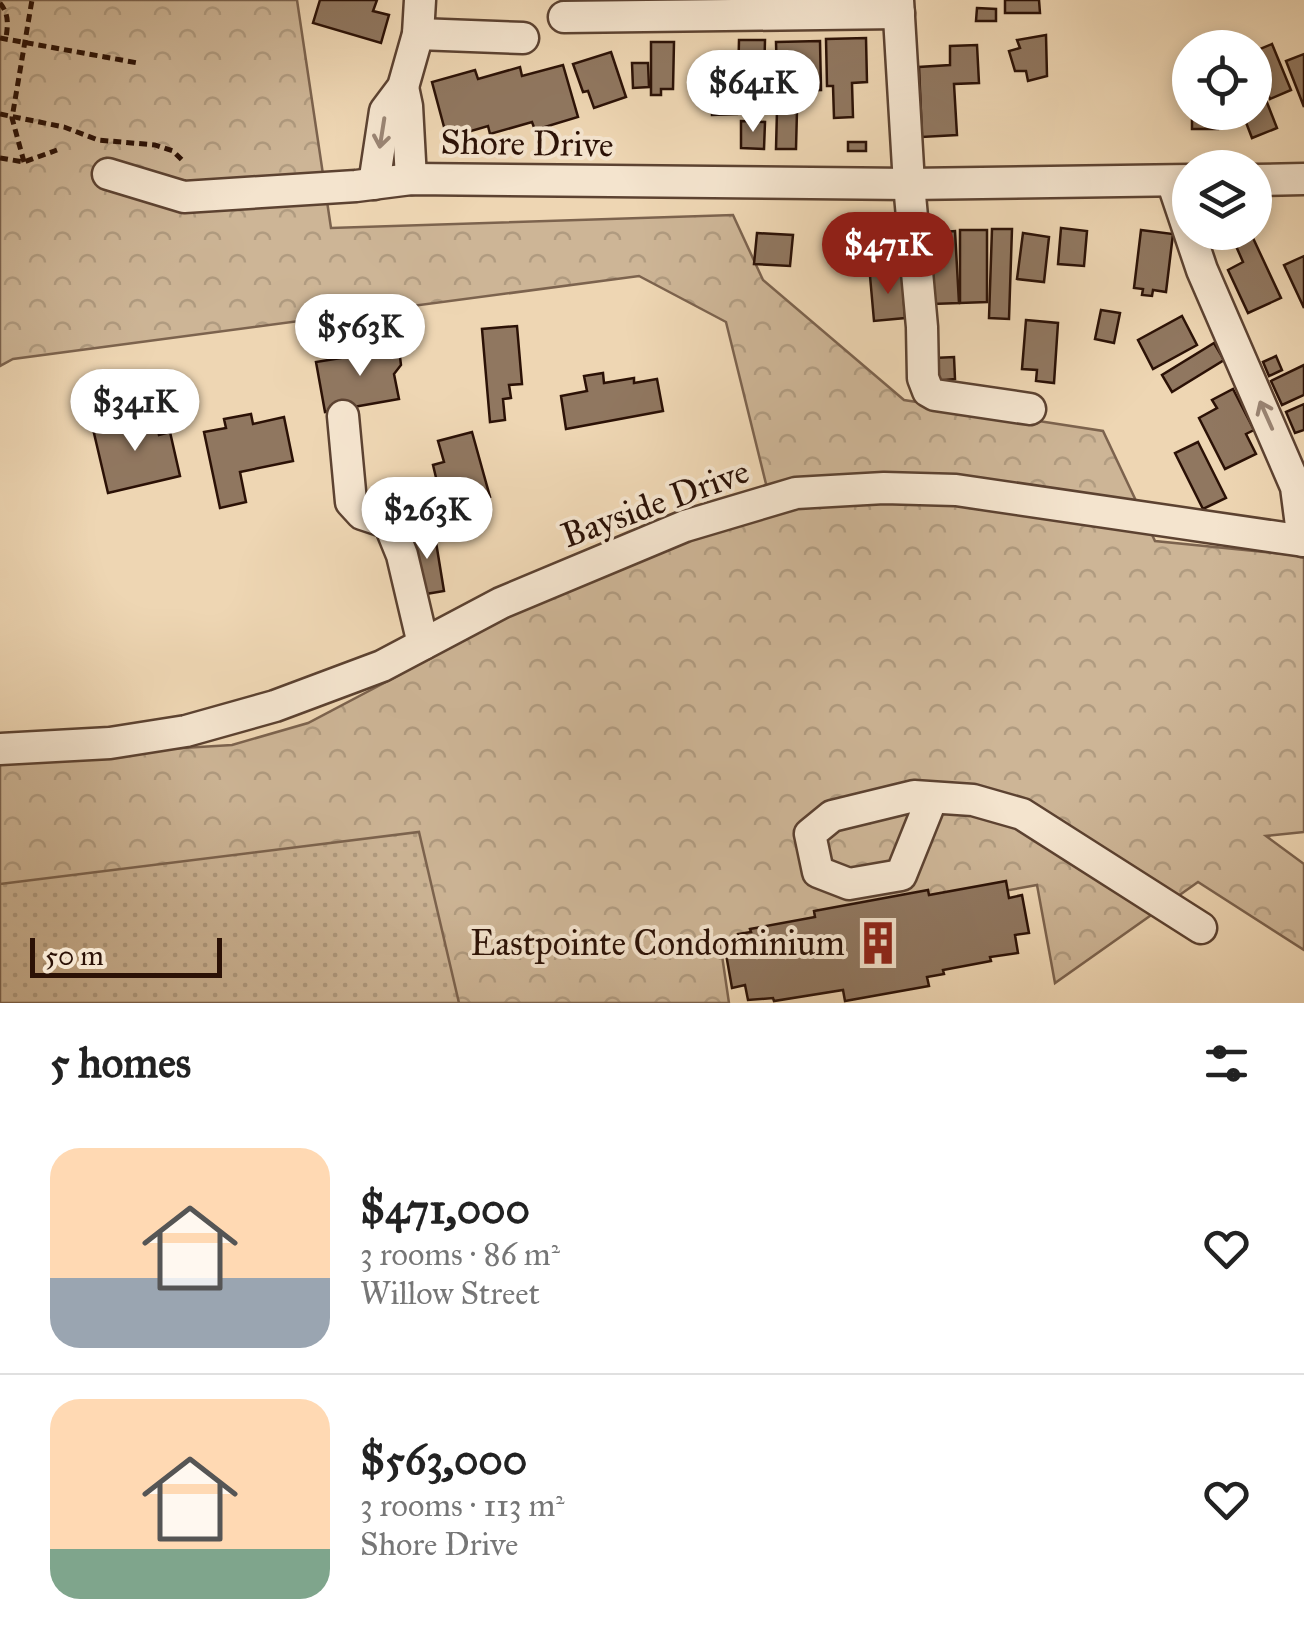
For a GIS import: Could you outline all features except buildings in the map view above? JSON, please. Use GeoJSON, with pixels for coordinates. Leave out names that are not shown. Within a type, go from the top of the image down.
{"type":"FeatureCollection","features":[{"type":"Feature","properties":{"kind":"street"},"geometry":{"type":"LineString","coordinates":[[374,184],[385,111],[402,87],[418,34],[420,0]]}},
{"type":"Feature","properties":{"kind":"street"},"geometry":{"type":"LineString","coordinates":[[564,17],[899,6],[923,378],[928,390],[944,397],[1030,409]]}},
{"type":"Feature","properties":{"kind":"street"},"geometry":{"type":"LineString","coordinates":[[418,34],[523,38]]}},
{"type":"Feature","properties":{"kind":"street"},"geometry":{"type":"LineString","coordinates":[[402,87],[407,106],[411,179]]}},
{"type":"Feature","properties":{"kind":"street","name":"Shore Drive"},"geometry":{"type":"LineString","coordinates":[[108,174],[184,198],[411,179],[908,184],[1172,181]]}},
{"type":"Feature","properties":{"kind":"street"},"geometry":{"type":"LineString","coordinates":[[1272,180],[1304,179]]}},
{"type":"Feature","properties":{"kind":"street"},"geometry":{"type":"LineString","coordinates":[[1197,250],[1202,270],[1296,487],[1303,541]]}},
{"type":"Feature","properties":{"kind":"street"},"geometry":{"type":"LineString","coordinates":[[343,416],[352,502],[362,514],[389,523],[402,555],[423,644]]}},
{"type":"Feature","properties":{"kind":"street","name":"Bayside Drive"},"geometry":{"type":"LineString","coordinates":[[0,749],[110,744],[186,730],[305,696],[382,666],[501,603],[685,526],[796,493],[956,490],[1303,541]]}},
{"type":"Feature","properties":{"kind":"street"},"geometry":{"type":"LineString","coordinates":[[932,798],[973,800],[1022,814],[1201,928]]}},
{"type":"Feature","properties":{"kind":"path"},"geometry":{"type":"LineString","coordinates":[[24,162],[12,118],[32,0]]}},
{"type":"Feature","properties":{"kind":"path"},"geometry":{"type":"LineString","coordinates":[[0,3],[8,23],[3,38],[138,63]]}},
{"type":"Feature","properties":{"kind":"path"},"geometry":{"type":"LineString","coordinates":[[0,114],[98,140],[155,145],[173,151],[183,161]]}},
{"type":"Feature","properties":{"kind":"path"},"geometry":{"type":"LineString","coordinates":[[0,158],[24,162],[58,150]]}},
{"type":"Feature","properties":{"kind":"green space"},"geometry":{"type":"Polygon","coordinates":[[[0,0],[297,0],[331,228],[733,215],[763,280],[904,400],[1103,431],[1155,541],[1304,556],[1304,832],[1266,836],[1304,864],[1304,950],[1198,882],[1055,983],[1037,885],[720,942],[729,1003],[0,1003],[0,759],[232,745],[308,723],[401,674],[468,616],[769,496],[726,322],[639,276],[13,359],[0,366],[0,0]]]}},
{"type":"Feature","properties":{"kind":"green space"},"geometry":{"type":"Polygon","coordinates":[[[419,832],[459,1003],[0,1003],[0,884],[419,832]]]}},
{"type":"Feature","properties":{"kind":"place","name":"Eastpointe Condominium"},"geometry":{"type":"Point","coordinates":[878,943]}}]}
